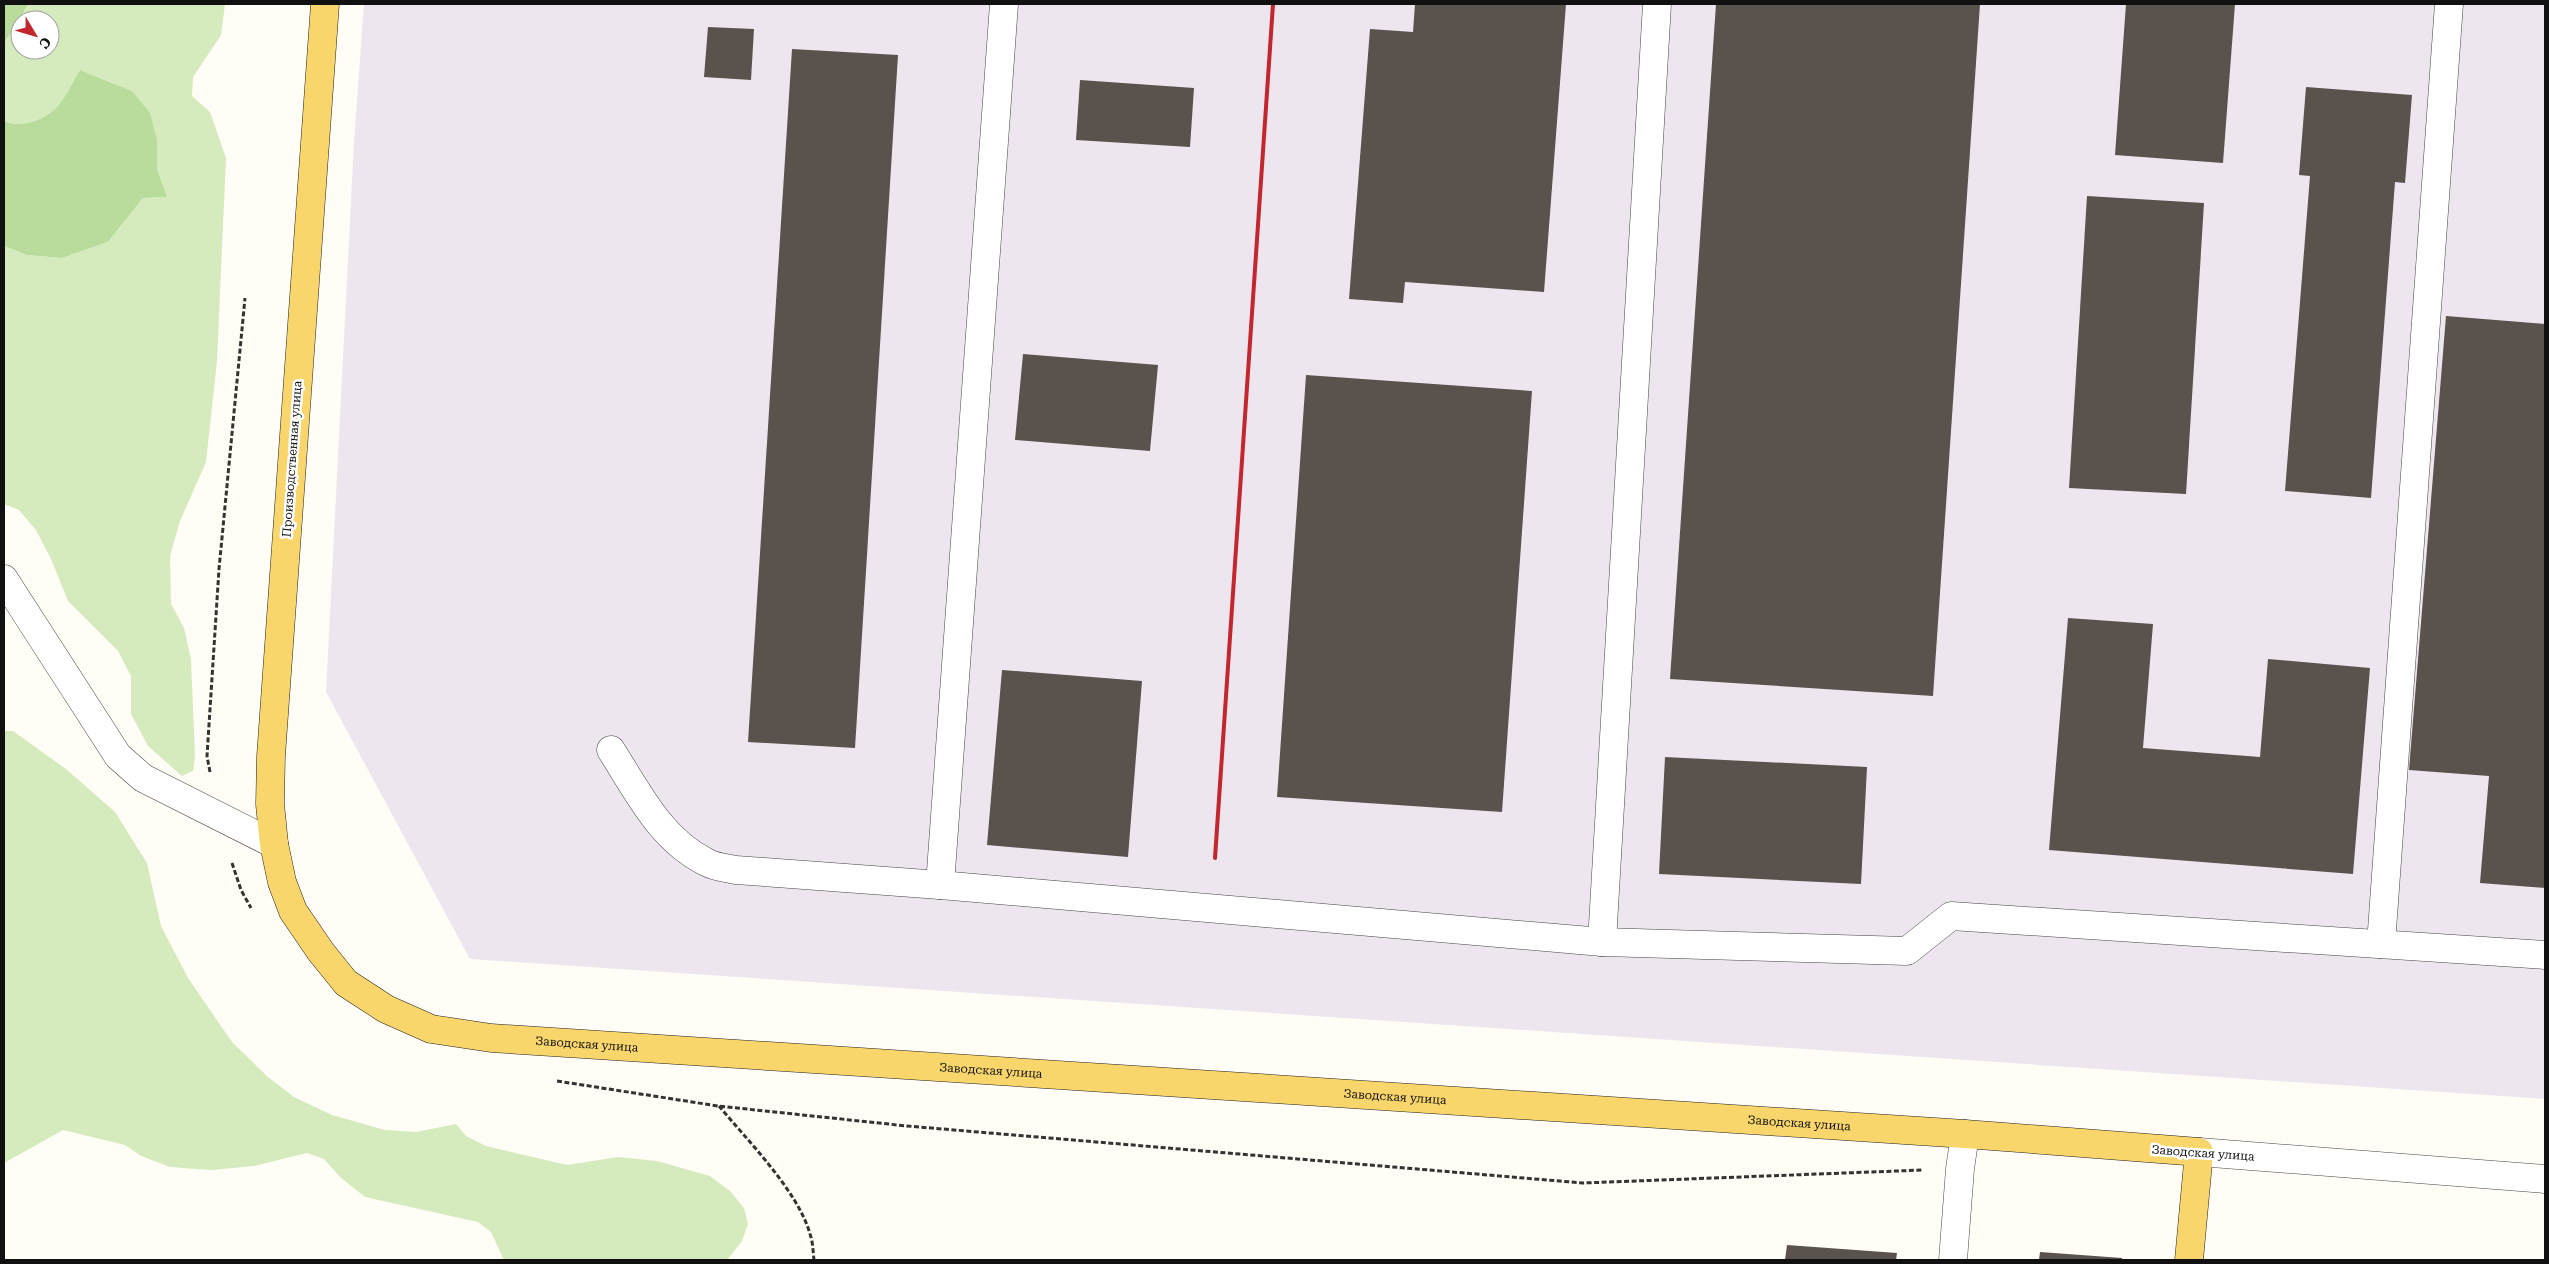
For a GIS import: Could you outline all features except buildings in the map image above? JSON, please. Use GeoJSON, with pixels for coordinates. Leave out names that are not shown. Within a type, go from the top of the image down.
{"type":"FeatureCollection","features":[{"type":"Feature","properties":{"kind":"main road","name":"Производственная улица"},"geometry":{"type":"LineString","coordinates":[[293,911],[282,882],[274,844],[270,804],[271,756],[325,4]]}},
{"type":"Feature","properties":{"kind":"main road","name":"Заводская улица"},"geometry":{"type":"LineString","coordinates":[[293,911],[321,952],[346,983],[386,1009],[431,1028],[490,1038],[1965,1134],[2198,1152]]}},
{"type":"Feature","properties":{"kind":"main road"},"geometry":{"type":"LineString","coordinates":[[2190,1260],[2198,1152]]}},
{"type":"Feature","properties":{"kind":"street"},"geometry":{"type":"LineString","coordinates":[[940,885],[1004,4]]}},
{"type":"Feature","properties":{"kind":"street"},"geometry":{"type":"LineString","coordinates":[[1602,942],[1657,4]]}},
{"type":"Feature","properties":{"kind":"street"},"geometry":{"type":"LineString","coordinates":[[2381,944],[2449,4]]}},
{"type":"Feature","properties":{"kind":"street"},"geometry":{"type":"LineString","coordinates":[[4,579],[118,756],[143,778],[274,844]]}},
{"type":"Feature","properties":{"kind":"street"},"geometry":{"type":"LineString","coordinates":[[611,750],[657,822],[680,845],[707,863],[736,870],[940,885],[1602,942],[1907,951],[1950,916],[2545,955]]}},
{"type":"Feature","properties":{"kind":"street"},"geometry":{"type":"LineString","coordinates":[[1953,1260],[1960,1169],[1965,1134]]}},
{"type":"Feature","properties":{"kind":"street","name":"Заводская улица"},"geometry":{"type":"LineString","coordinates":[[2198,1152],[2545,1179]]}},
{"type":"Feature","properties":{"kind":"path"},"geometry":{"type":"LineString","coordinates":[[245,298],[219,569],[207,756],[216,816],[240,890],[254,914]]}},
{"type":"Feature","properties":{"kind":"path"},"geometry":{"type":"LineString","coordinates":[[554,1080],[718,1106],[907,1126],[1583,1184],[1960,1169]]}},
{"type":"Feature","properties":{"kind":"path"},"geometry":{"type":"LineString","coordinates":[[718,1106],[770,1167],[797,1206],[810,1234],[814,1260]]}},
{"type":"Feature","properties":{"kind":"shaded area"},"geometry":{"type":"Polygon","coordinates":[[[364,4],[2545,4],[2545,1099],[470,959],[326,692],[354,142],[364,4]]]}},
{"type":"Feature","properties":{"kind":"green space"},"geometry":{"type":"Polygon","coordinates":[[[4,4],[28,4],[25,10],[10,10],[10,34],[4,43],[4,4]]]}},
{"type":"Feature","properties":{"kind":"green space"},"geometry":{"type":"Polygon","coordinates":[[[28,4],[225,4],[221,35],[193,77],[192,96],[210,112],[226,158],[217,361],[206,462],[180,521],[170,556],[171,604],[184,628],[191,659],[195,757],[193,771],[182,776],[148,746],[131,714],[131,676],[118,651],[68,601],[51,559],[36,530],[19,510],[4,504],[4,246],[27,255],[62,258],[108,242],[143,198],[167,197],[157,169],[157,140],[132,91],[80,70],[60,103],[52,112],[25,124],[4,121],[4,43],[10,34],[10,60],[60,60],[60,10],[25,10],[28,4]]]}},
{"type":"Feature","properties":{"kind":"green space"},"geometry":{"type":"Polygon","coordinates":[[[80,70],[132,91],[150,113],[157,140],[157,169],[167,197],[143,198],[108,242],[62,258],[27,255],[4,246],[4,121],[25,124],[52,112],[66,94],[80,70]]]}},
{"type":"Feature","properties":{"kind":"green space"},"geometry":{"type":"Polygon","coordinates":[[[4,731],[13,731],[66,769],[115,812],[147,863],[161,926],[188,978],[232,1042],[268,1077],[294,1097],[332,1115],[385,1130],[416,1132],[456,1124],[466,1136],[486,1146],[567,1165],[618,1157],[657,1161],[710,1176],[730,1191],[744,1208],[748,1224],[742,1241],[727,1260],[504,1260],[491,1232],[478,1222],[365,1197],[340,1177],[324,1159],[307,1153],[254,1166],[211,1170],[170,1167],[141,1156],[125,1145],[63,1130],[4,1163],[4,731]]]}},
{"type":"Feature","properties":{"kind":"railway"},"geometry":{"type":"LineString","coordinates":[[1215,858],[1273,4]]}}]}
